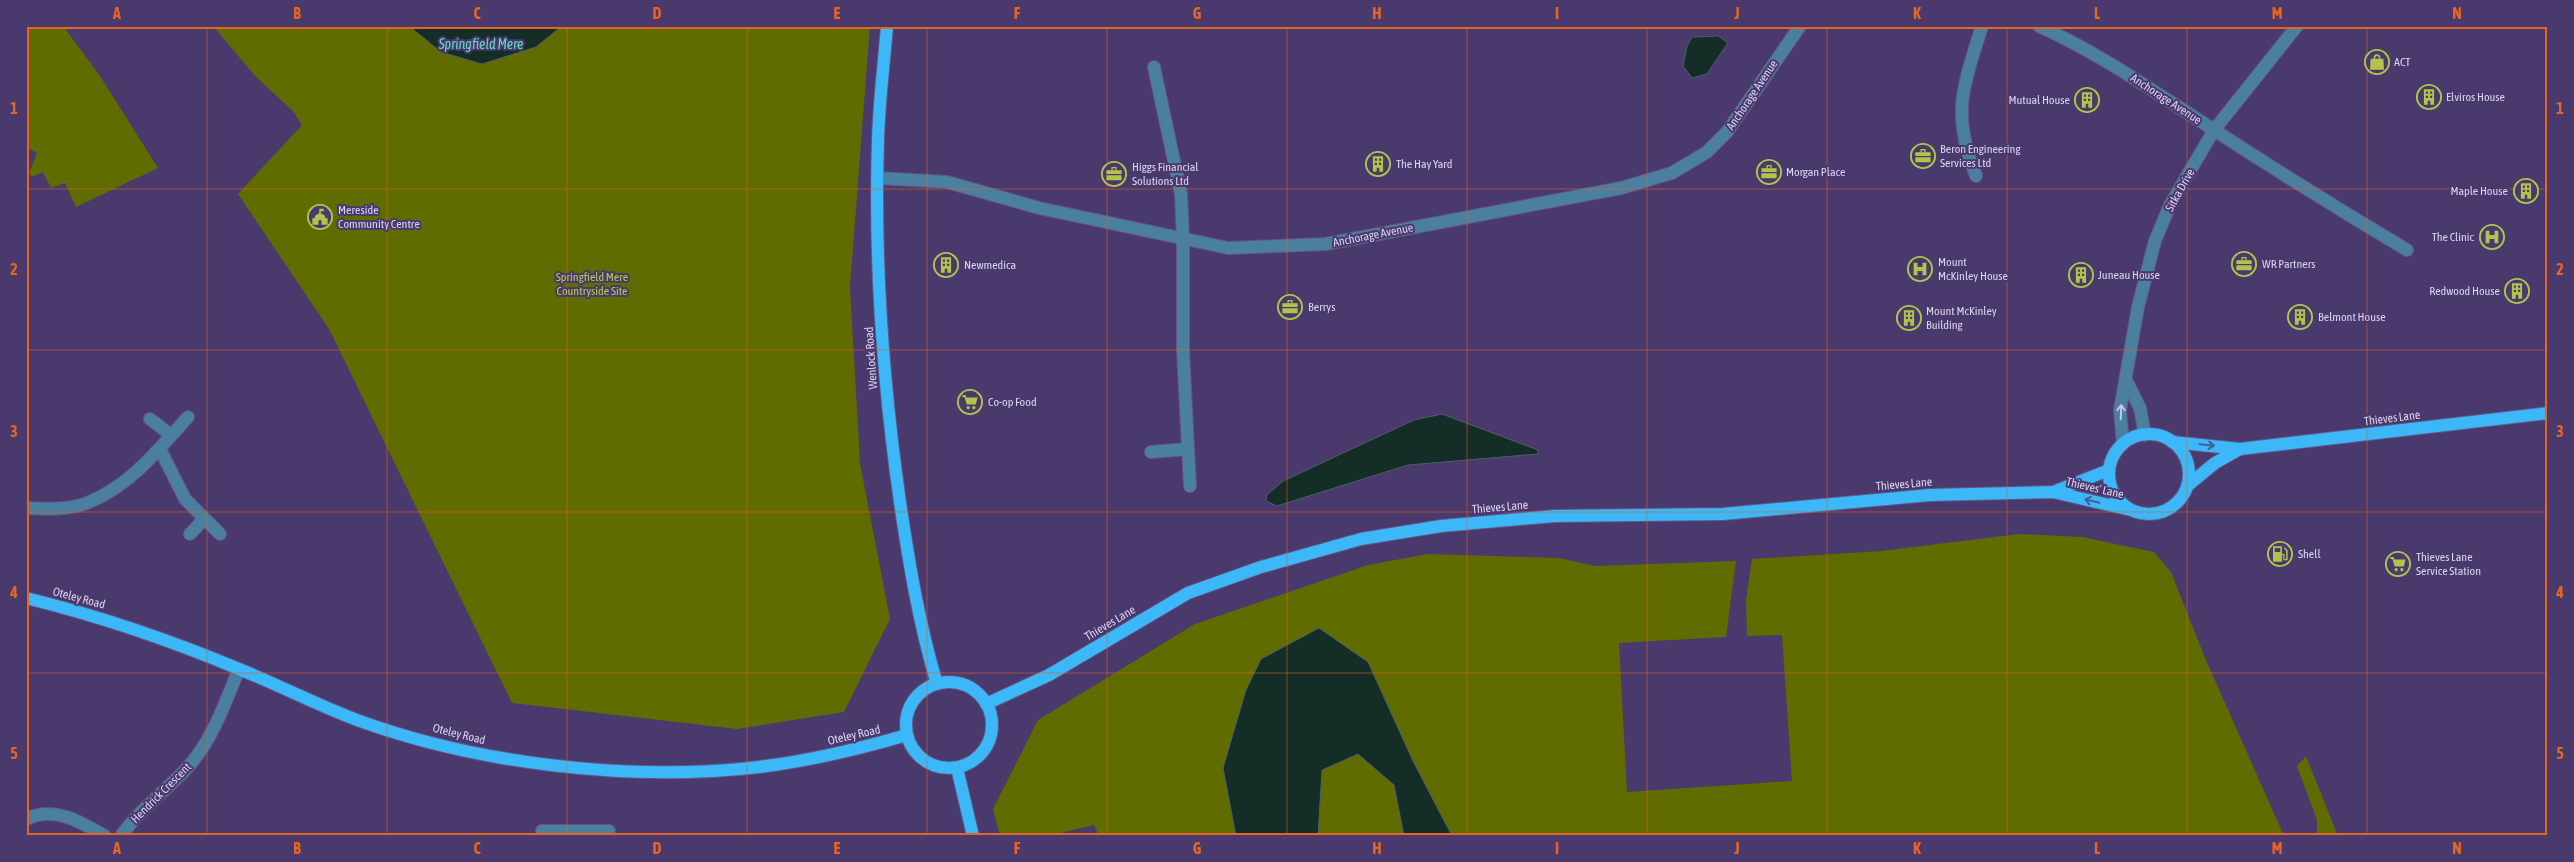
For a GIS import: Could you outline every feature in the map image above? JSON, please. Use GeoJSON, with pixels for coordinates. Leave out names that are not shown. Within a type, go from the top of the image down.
{"type":"FeatureCollection","features":[{"type":"Feature","properties":{"kind":"main road","name":"Wenlock Road"},"geometry":{"type":"LineString","coordinates":[[887,26],[878,138],[878,178],[879,279],[888,419],[911,572],[928,654],[938,684]]}},
{"type":"Feature","properties":{"kind":"main road","name":"Thieves Lane"},"geometry":{"type":"LineString","coordinates":[[2240,449],[2548,413]]}},
{"type":"Feature","properties":{"kind":"main road"},"geometry":{"type":"LineString","coordinates":[[2145,434],[2159,435],[2172,442],[2181,451],[2187,462],[2189,474],[2187,486],[2179,501],[2165,511],[2148,514],[2131,510],[2118,500],[2111,486],[2109,470],[2116,451],[2123,444],[2145,434]]}},
{"type":"Feature","properties":{"kind":"main road"},"geometry":{"type":"LineString","coordinates":[[2172,442],[2240,449]]}},
{"type":"Feature","properties":{"kind":"main road"},"geometry":{"type":"LineString","coordinates":[[2187,486],[2215,463],[2240,449]]}},
{"type":"Feature","properties":{"kind":"main road","name":"Thieves' Lane"},"geometry":{"type":"LineString","coordinates":[[2053,492],[2109,470]]}},
{"type":"Feature","properties":{"kind":"main road","name":"Thieves Lane"},"geometry":{"type":"LineString","coordinates":[[986,704],[1049,675],[1188,593],[1261,567],[1361,539],[1442,526],[1555,516],[1723,514],[1930,495],[2053,492]]}},
{"type":"Feature","properties":{"kind":"main road","name":"Thieves' Lane"},"geometry":{"type":"LineString","coordinates":[[2053,492],[2131,510]]}},
{"type":"Feature","properties":{"kind":"main road","name":"Oteley Road"},"geometry":{"type":"LineString","coordinates":[[26,598],[92,614],[239,669],[367,723],[472,752],[576,768],[651,771],[761,767],[833,754],[907,736]]}},
{"type":"Feature","properties":{"kind":"main road"},"geometry":{"type":"LineString","coordinates":[[952,682],[966,686],[977,693],[986,704],[991,717],[992,730],[988,743],[980,755],[970,763],[957,768],[944,768],[926,761],[912,747],[907,736],[906,722],[909,709],[920,693],[938,684],[952,682]]}},
{"type":"Feature","properties":{"kind":"main road"},"geometry":{"type":"LineString","coordinates":[[957,768],[973,836]]}},
{"type":"Feature","properties":{"kind":"street","name":"Anchorage Avenue"},"geometry":{"type":"LineString","coordinates":[[878,178],[947,182],[1039,208],[1228,248],[1326,244],[1648,181],[1691,163],[1707,152],[1727,132],[1800,26]]}},
{"type":"Feature","properties":{"kind":"street"},"geometry":{"type":"LineString","coordinates":[[1976,176],[1965,151],[1961,128],[1961,103],[1982,26]]}},
{"type":"Feature","properties":{"kind":"street","name":"Anchorage Avenue"},"geometry":{"type":"LineString","coordinates":[[2039,26],[2077,43],[2408,250]]}},
{"type":"Feature","properties":{"kind":"street","name":"Sitka Drive"},"geometry":{"type":"LineString","coordinates":[[2123,444],[2120,410],[2127,382],[2138,307],[2155,241],[2170,205],[2214,130],[2297,26]]}},
{"type":"Feature","properties":{"kind":"street"},"geometry":{"type":"LineString","coordinates":[[1154,67],[1181,194],[1184,239],[1183,351],[1190,486]]}},
{"type":"Feature","properties":{"kind":"street"},"geometry":{"type":"LineString","coordinates":[[2127,382],[2140,408],[2145,434]]}},
{"type":"Feature","properties":{"kind":"street"},"geometry":{"type":"LineString","coordinates":[[26,508],[48,509],[85,504],[113,490],[135,473],[160,449],[188,417]]}},
{"type":"Feature","properties":{"kind":"street"},"geometry":{"type":"LineString","coordinates":[[150,419],[171,436]]}},
{"type":"Feature","properties":{"kind":"street"},"geometry":{"type":"LineString","coordinates":[[160,449],[185,499],[220,534]]}},
{"type":"Feature","properties":{"kind":"street"},"geometry":{"type":"LineString","coordinates":[[1151,452],[1188,449]]}},
{"type":"Feature","properties":{"kind":"street"},"geometry":{"type":"LineString","coordinates":[[190,534],[204,519]]}},
{"type":"Feature","properties":{"kind":"street","name":"Hendrick Crescent"},"geometry":{"type":"LineString","coordinates":[[121,836],[144,807],[189,766],[206,744],[218,721],[239,669]]}},
{"type":"Feature","properties":{"kind":"street"},"geometry":{"type":"LineString","coordinates":[[26,819],[39,813],[57,813],[74,818],[105,836]]}},
{"type":"Feature","properties":{"kind":"street"},"geometry":{"type":"LineString","coordinates":[[542,831],[577,833],[609,831]]}},
{"type":"Feature","properties":{"kind":"green space"},"geometry":{"type":"Polygon","coordinates":[[[26,26],[63,26],[98,73],[158,168],[76,207],[65,183],[51,188],[43,172],[32,177],[29,173],[37,153],[29,149],[26,152],[26,26]]]}},
{"type":"Feature","properties":{"kind":"green space","name":"Springfield Mere Countryside Site"},"geometry":{"type":"Polygon","coordinates":[[[213,26],[870,26],[850,287],[860,463],[890,619],[844,712],[737,729],[512,703],[329,329],[238,194],[302,125],[293,111],[256,77],[213,26]]]}},
{"type":"Feature","properties":{"kind":"green space"},"geometry":{"type":"Polygon","coordinates":[[[2019,534],[2082,537],[2154,552],[2171,572],[2206,660],[2284,836],[1099,836],[1094,825],[1048,836],[1000,836],[993,809],[1038,720],[1195,624],[1368,565],[1428,554],[1559,558],[1595,566],[1736,561],[1726,637],[1619,643],[1627,792],[1792,781],[1782,635],[1747,636],[1746,600],[1752,559],[1881,551],[2019,534]]]}},
{"type":"Feature","properties":{"kind":"green space"},"geometry":{"type":"Polygon","coordinates":[[[2306,756],[2338,836],[2317,836],[2317,820],[2297,766],[2306,756]]]}},
{"type":"Feature","properties":{"kind":"water","name":"Springfield Mere"},"geometry":{"type":"Polygon","coordinates":[[[409,26],[562,26],[536,47],[482,64],[441,52],[409,26]]]}},
{"type":"Feature","properties":{"kind":"water"},"geometry":{"type":"Polygon","coordinates":[[[1718,36],[1728,43],[1707,74],[1692,78],[1683,66],[1687,46],[1692,37],[1718,36]]]}},
{"type":"Feature","properties":{"kind":"water"},"geometry":{"type":"Polygon","coordinates":[[[1442,414],[1538,450],[1538,454],[1408,465],[1277,506],[1266,501],[1267,495],[1283,481],[1414,420],[1442,414]]]}},
{"type":"Feature","properties":{"kind":"water"},"geometry":{"type":"Polygon","coordinates":[[[1319,628],[1368,662],[1413,761],[1452,836],[1404,836],[1394,785],[1358,754],[1322,770],[1318,836],[1236,836],[1223,768],[1246,690],[1261,659],[1319,628]]]}},
{"type":"Feature","properties":{"kind":"place","name":"ACT"},"geometry":{"type":"Point","coordinates":[2377,62]}},
{"type":"Feature","properties":{"kind":"place","name":"Elviros House"},"geometry":{"type":"Point","coordinates":[2429,97]}},
{"type":"Feature","properties":{"kind":"place","name":"Mutual House"},"geometry":{"type":"Point","coordinates":[2087,100]}},
{"type":"Feature","properties":{"kind":"place","name":"Beron Engineering Services Ltd"},"geometry":{"type":"Point","coordinates":[1923,156]}},
{"type":"Feature","properties":{"kind":"place","name":"The Hay Yard"},"geometry":{"type":"Point","coordinates":[1378,164]}},
{"type":"Feature","properties":{"kind":"place","name":"Morgan Place"},"geometry":{"type":"Point","coordinates":[1769,172]}},
{"type":"Feature","properties":{"kind":"place","name":"Higgs Financial Solutions Ltd"},"geometry":{"type":"Point","coordinates":[1114,174]}},
{"type":"Feature","properties":{"kind":"place","name":"Maple House"},"geometry":{"type":"Point","coordinates":[2526,191]}},
{"type":"Feature","properties":{"kind":"place","name":"Mereside Community Centre"},"geometry":{"type":"Point","coordinates":[320,217]}},
{"type":"Feature","properties":{"kind":"place","name":"The Clinic"},"geometry":{"type":"Point","coordinates":[2492,237]}},
{"type":"Feature","properties":{"kind":"place","name":"WR Partners"},"geometry":{"type":"Point","coordinates":[2244,264]}},
{"type":"Feature","properties":{"kind":"place","name":"Newmedica"},"geometry":{"type":"Point","coordinates":[946,265]}},
{"type":"Feature","properties":{"kind":"place","name":"Mount McKinley House"},"geometry":{"type":"Point","coordinates":[1920,269]}},
{"type":"Feature","properties":{"kind":"place","name":"Juneau House"},"geometry":{"type":"Point","coordinates":[2081,275]}},
{"type":"Feature","properties":{"kind":"place","name":"Redwood House"},"geometry":{"type":"Point","coordinates":[2517,291]}},
{"type":"Feature","properties":{"kind":"place","name":"Berrys"},"geometry":{"type":"Point","coordinates":[1290,307]}},
{"type":"Feature","properties":{"kind":"place","name":"Belmont House"},"geometry":{"type":"Point","coordinates":[2300,317]}},
{"type":"Feature","properties":{"kind":"place","name":"Mount McKinley Building"},"geometry":{"type":"Point","coordinates":[1909,318]}},
{"type":"Feature","properties":{"kind":"place","name":"Co-op Food"},"geometry":{"type":"Point","coordinates":[970,402]}},
{"type":"Feature","properties":{"kind":"place","name":"Shell"},"geometry":{"type":"Point","coordinates":[2280,554]}},
{"type":"Feature","properties":{"kind":"place","name":"Thieves Lane Service Station"},"geometry":{"type":"Point","coordinates":[2398,564]}}]}
